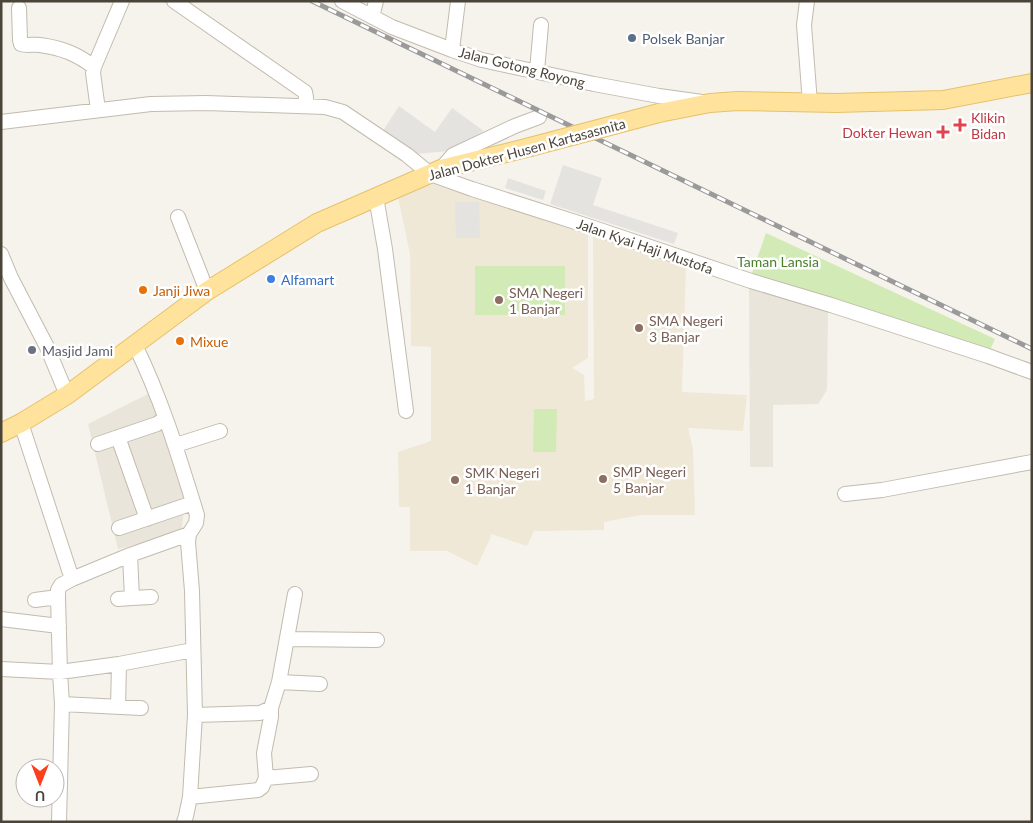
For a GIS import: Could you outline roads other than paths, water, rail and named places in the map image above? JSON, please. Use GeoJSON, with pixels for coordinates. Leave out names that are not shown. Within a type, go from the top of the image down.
{"type":"FeatureCollection","features":[{"type":"Feature","properties":{"kind":"main road","name":"Jalan Dokter Husen Kartasasmita"},"geometry":{"type":"LineString","coordinates":[[1,433],[67,395],[207,291],[317,224],[435,171],[659,113],[710,103],[738,101],[810,103],[943,100],[1032,83]]}},
{"type":"Feature","properties":{"kind":"street"},"geometry":{"type":"LineString","coordinates":[[98,110],[93,73],[94,67],[122,1]]}},
{"type":"Feature","properties":{"kind":"street"},"geometry":{"type":"LineString","coordinates":[[174,1],[305,92],[305,106]]}},
{"type":"Feature","properties":{"kind":"street","name":"Jalan Gotong Royong"},"geometry":{"type":"LineString","coordinates":[[342,1],[392,27],[482,60],[594,84],[710,103]]}},
{"type":"Feature","properties":{"kind":"street"},"geometry":{"type":"LineString","coordinates":[[372,17],[376,1]]}},
{"type":"Feature","properties":{"kind":"street"},"geometry":{"type":"LineString","coordinates":[[452,50],[458,1]]}},
{"type":"Feature","properties":{"kind":"street"},"geometry":{"type":"LineString","coordinates":[[807,1],[804,25],[810,103]]}},
{"type":"Feature","properties":{"kind":"street"},"geometry":{"type":"LineString","coordinates":[[19,8],[21,44],[35,44],[64,50],[94,67]]}},
{"type":"Feature","properties":{"kind":"street"},"geometry":{"type":"LineString","coordinates":[[537,71],[541,25]]}},
{"type":"Feature","properties":{"kind":"street","name":"Jalan Kyai Haji Mustofa"},"geometry":{"type":"LineString","coordinates":[[1,122],[152,104],[206,103],[326,107],[343,112],[407,155],[472,189],[751,281],[979,353],[1032,372]]}},
{"type":"Feature","properties":{"kind":"street"},"geometry":{"type":"LineString","coordinates":[[435,171],[454,155],[515,126],[539,117]]}},
{"type":"Feature","properties":{"kind":"street"},"geometry":{"type":"LineString","coordinates":[[376,197],[385,250],[406,412]]}},
{"type":"Feature","properties":{"kind":"street"},"geometry":{"type":"LineString","coordinates":[[178,217],[207,291]]}},
{"type":"Feature","properties":{"kind":"street"},"geometry":{"type":"LineString","coordinates":[[1,254],[11,278],[47,347],[67,395]]}},
{"type":"Feature","properties":{"kind":"street"},"geometry":{"type":"LineString","coordinates":[[135,345],[152,382],[176,445],[197,515],[196,523],[189,534],[188,542],[192,591],[195,715],[190,797],[184,822]]}},
{"type":"Feature","properties":{"kind":"street"},"geometry":{"type":"LineString","coordinates":[[98,444],[157,424],[165,418]]}},
{"type":"Feature","properties":{"kind":"street"},"geometry":{"type":"LineString","coordinates":[[21,423],[72,579]]}},
{"type":"Feature","properties":{"kind":"street"},"geometry":{"type":"LineString","coordinates":[[176,445],[220,431]]}},
{"type":"Feature","properties":{"kind":"street"},"geometry":{"type":"LineString","coordinates":[[118,437],[146,519]]}},
{"type":"Feature","properties":{"kind":"street"},"geometry":{"type":"LineString","coordinates":[[846,494],[882,490],[1032,462]]}},
{"type":"Feature","properties":{"kind":"street"},"geometry":{"type":"LineString","coordinates":[[119,528],[193,503]]}},
{"type":"Feature","properties":{"kind":"street"},"geometry":{"type":"LineString","coordinates":[[59,822],[62,704],[58,590],[61,585],[72,579],[130,555],[189,534]]}},
{"type":"Feature","properties":{"kind":"street"},"geometry":{"type":"LineString","coordinates":[[130,555],[132,598]]}},
{"type":"Feature","properties":{"kind":"street"},"geometry":{"type":"LineString","coordinates":[[190,797],[258,790],[262,787],[266,778],[264,752],[271,708],[279,682],[295,594]]}},
{"type":"Feature","properties":{"kind":"street"},"geometry":{"type":"LineString","coordinates":[[35,600],[58,597]]}},
{"type":"Feature","properties":{"kind":"street"},"geometry":{"type":"LineString","coordinates":[[118,599],[151,598]]}},
{"type":"Feature","properties":{"kind":"street"},"geometry":{"type":"LineString","coordinates":[[1,619],[59,626]]}},
{"type":"Feature","properties":{"kind":"street"},"geometry":{"type":"LineString","coordinates":[[286,639],[377,640]]}},
{"type":"Feature","properties":{"kind":"street"},"geometry":{"type":"LineString","coordinates":[[1,669],[60,672],[119,664],[193,650]]}},
{"type":"Feature","properties":{"kind":"street"},"geometry":{"type":"LineString","coordinates":[[118,707],[119,664]]}},
{"type":"Feature","properties":{"kind":"street"},"geometry":{"type":"LineString","coordinates":[[279,682],[320,684]]}},
{"type":"Feature","properties":{"kind":"street"},"geometry":{"type":"LineString","coordinates":[[62,704],[141,708]]}},
{"type":"Feature","properties":{"kind":"street"},"geometry":{"type":"LineString","coordinates":[[195,715],[260,713],[271,708]]}},
{"type":"Feature","properties":{"kind":"street"},"geometry":{"type":"LineString","coordinates":[[266,778],[311,774]]}},
{"type":"Feature","properties":{"kind":"railway"},"geometry":{"type":"LineString","coordinates":[[312,1],[1032,349]]}},
{"type":"Feature","properties":{"kind":"place","name":"Polsek Banjar"},"geometry":{"type":"Point","coordinates":[632,38]}},
{"type":"Feature","properties":{"kind":"place","name":"Klikin Bidan"},"geometry":{"type":"Point","coordinates":[960,125]}},
{"type":"Feature","properties":{"kind":"place","name":"Dokter Hewan"},"geometry":{"type":"Point","coordinates":[943,132]}},
{"type":"Feature","properties":{"kind":"place","name":"Alfamart"},"geometry":{"type":"Point","coordinates":[271,279]}},
{"type":"Feature","properties":{"kind":"place","name":"Janji Jiwa"},"geometry":{"type":"Point","coordinates":[143,290]}},
{"type":"Feature","properties":{"kind":"place","name":"SMA Negeri 1 Banjar"},"geometry":{"type":"Point","coordinates":[499,300]}},
{"type":"Feature","properties":{"kind":"place","name":"SMA Negeri 3 Banjar"},"geometry":{"type":"Point","coordinates":[639,328]}},
{"type":"Feature","properties":{"kind":"place","name":"Mixue"},"geometry":{"type":"Point","coordinates":[180,341]}},
{"type":"Feature","properties":{"kind":"place","name":"Masjid Jami"},"geometry":{"type":"Point","coordinates":[32,350]}},
{"type":"Feature","properties":{"kind":"place","name":"SMP Negeri 5 Banjar"},"geometry":{"type":"Point","coordinates":[603,479]}},
{"type":"Feature","properties":{"kind":"place","name":"SMK Negeri 1 Banjar"},"geometry":{"type":"Point","coordinates":[455,480]}},
{"type":"Feature","properties":{"kind":"park label","name":"Taman Lansia"},"geometry":{"type":"Point","coordinates":[778,261]}}]}
